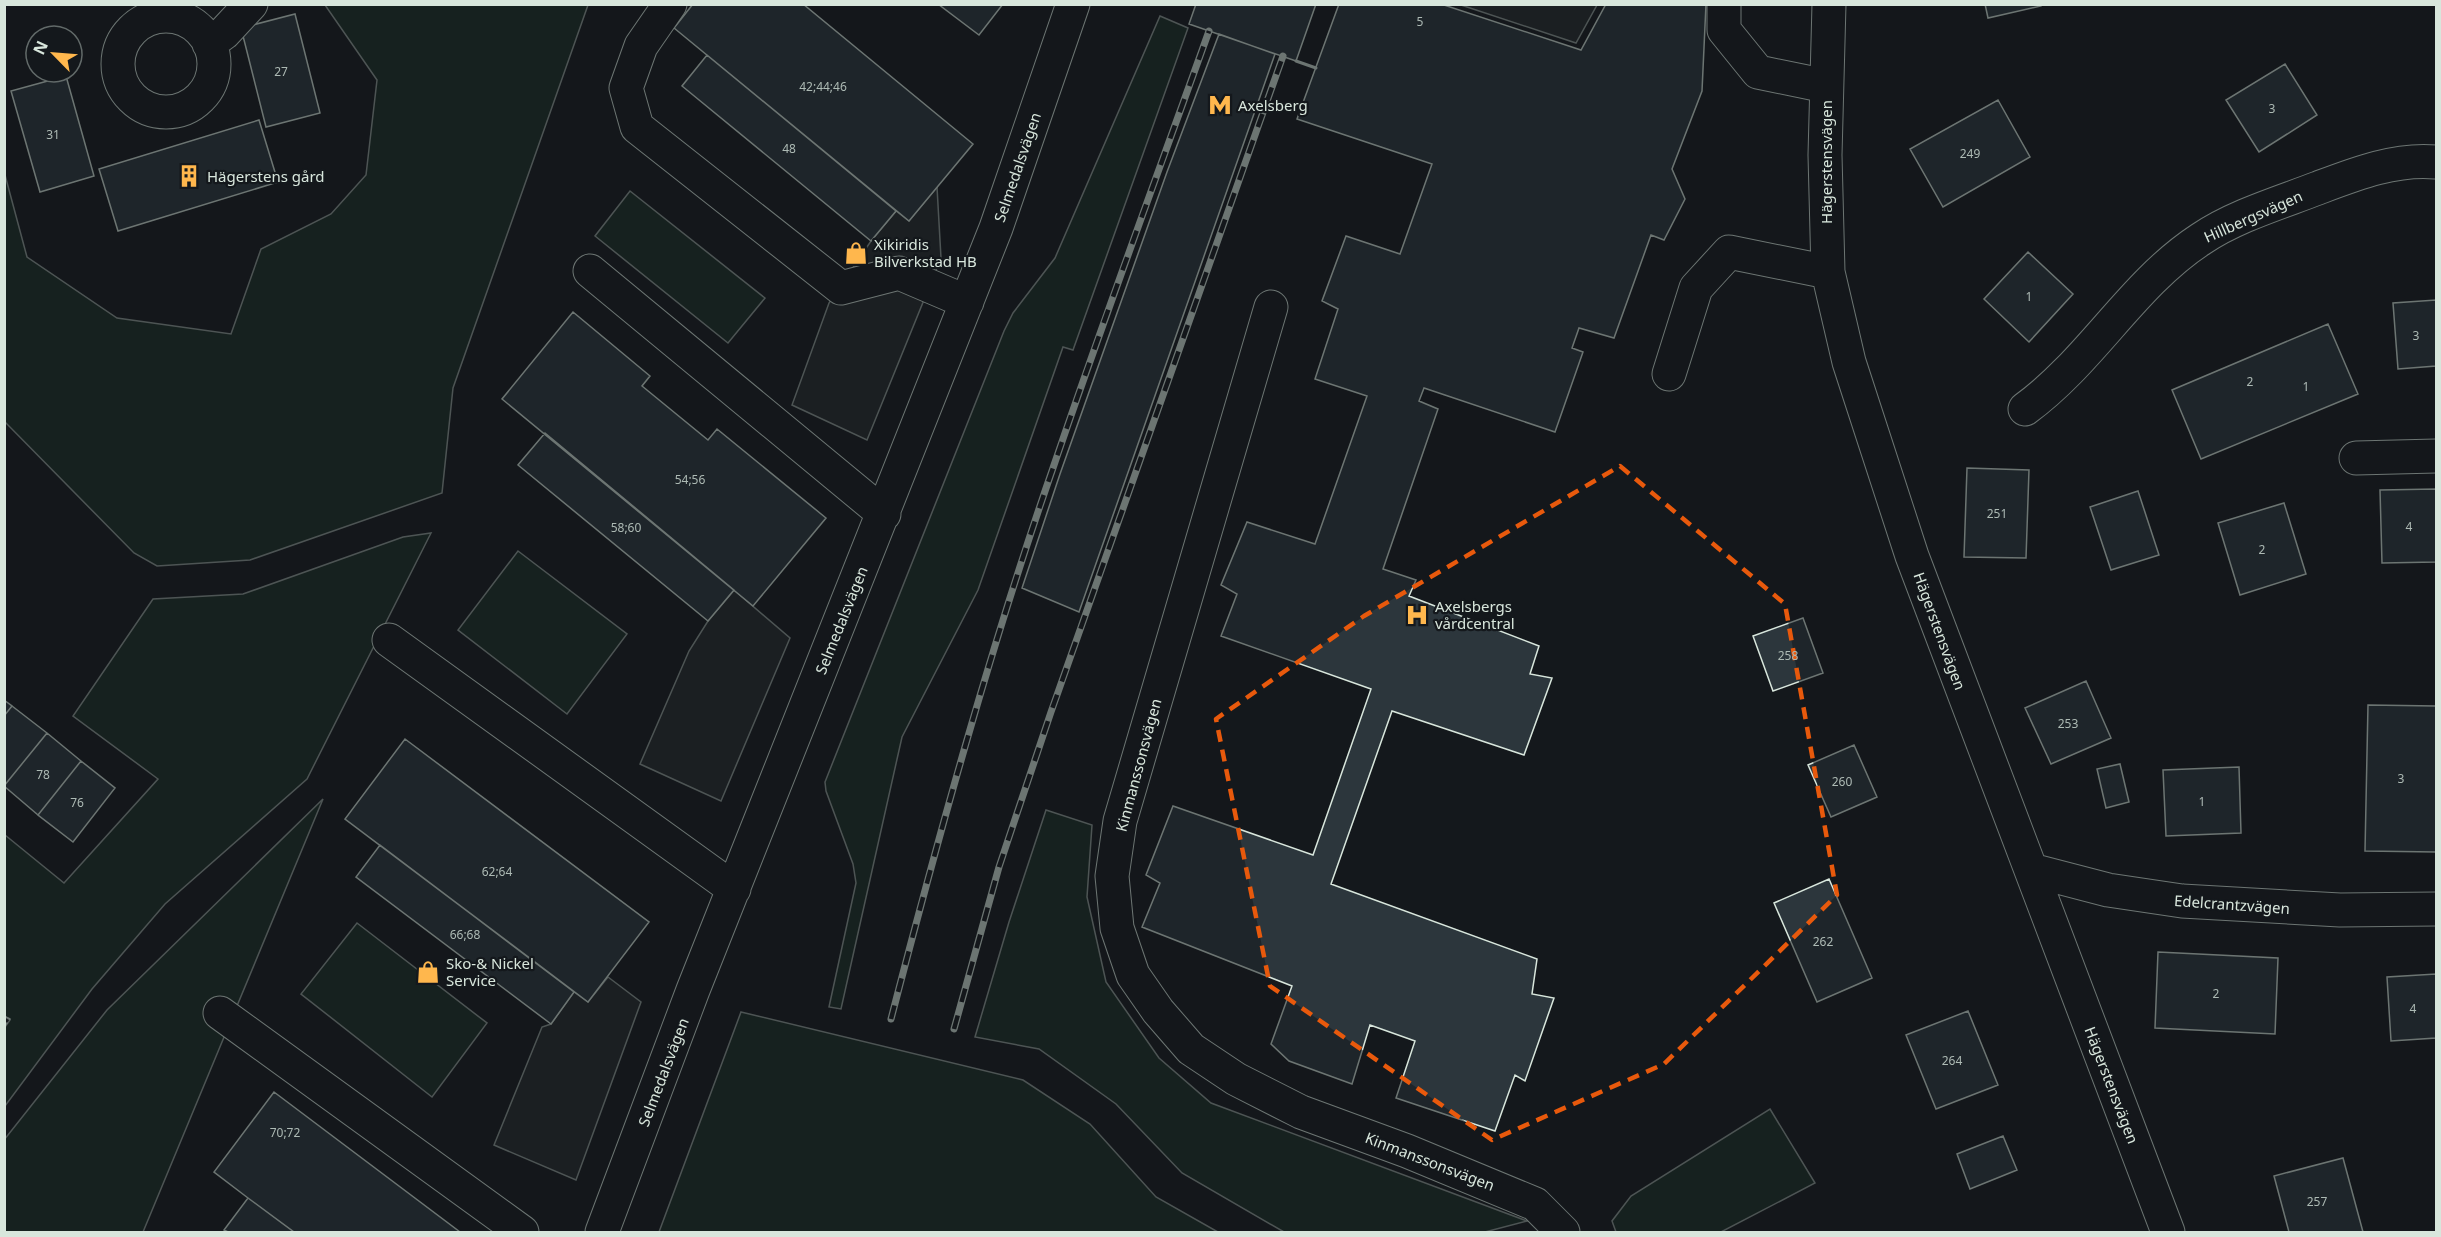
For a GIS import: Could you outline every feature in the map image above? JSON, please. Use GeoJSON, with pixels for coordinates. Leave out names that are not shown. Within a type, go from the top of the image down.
{"type":"FeatureCollection","features":[{"type":"Feature","properties":{"kind":"street"},"geometry":{"type":"LineString","coordinates":[[209,44],[224,33],[251,4]]}},
{"type":"Feature","properties":{"kind":"street"},"geometry":{"type":"LineString","coordinates":[[670,4],[641,46],[626,88],[637,127],[842,288],[899,273],[967,302]]}},
{"type":"Feature","properties":{"kind":"street","name":"Selmedalsvägen"},"geometry":{"type":"LineString","coordinates":[[602,1233],[693,990],[884,514],[1000,217],[1073,4]]}},
{"type":"Feature","properties":{"kind":"street"},"geometry":{"type":"LineString","coordinates":[[1724,4],[1724,30],[1758,72],[1826,86]]}},
{"type":"Feature","properties":{"kind":"street","name":"Hägerstensvägen"},"geometry":{"type":"LineString","coordinates":[[1829,4],[1824,155],[1828,272],[1849,362],[1912,556],[2168,1233]]}},
{"type":"Feature","properties":{"kind":"street","name":"Hillbergsvägen"},"geometry":{"type":"LineString","coordinates":[[2025,409],[2048,393],[2076,366],[2143,289],[2202,238],[2238,220],[2338,180],[2390,165],[2436,162]]}},
{"type":"Feature","properties":{"kind":"street"},"geometry":{"type":"LineString","coordinates":[[1669,374],[1696,288],[1729,252],[1828,272]]}},
{"type":"Feature","properties":{"kind":"street"},"geometry":{"type":"LineString","coordinates":[[590,271],[884,514]]}},
{"type":"Feature","properties":{"kind":"street","name":"Kinmanssonsvägen"},"geometry":{"type":"LineString","coordinates":[[1271,307],[1120,821],[1112,876],[1117,928],[1133,975],[1158,1011],[1191,1049],[1236,1079],[1301,1112],[1407,1151],[1535,1203],[1563,1233]]}},
{"type":"Feature","properties":{"kind":"street"},"geometry":{"type":"LineString","coordinates":[[2356,458],[2436,456]]}},
{"type":"Feature","properties":{"kind":"street"},"geometry":{"type":"LineString","coordinates":[[389,640],[734,890]]}},
{"type":"Feature","properties":{"kind":"street","name":"Edelcrantzvägen"},"geometry":{"type":"LineString","coordinates":[[2031,870],[2108,890],[2182,901],[2340,910],[2436,909]]}},
{"type":"Feature","properties":{"kind":"street"},"geometry":{"type":"LineString","coordinates":[[220,1013],[522,1233]]}},
{"type":"Feature","properties":{"kind":"highlighted area"},"geometry":{"type":"Polygon","coordinates":[[[1620,466],[1785,604],[1837,895],[1664,1064],[1492,1140],[1270,986],[1216,719],[1364,616],[1620,466]]]}},
{"type":"Feature","properties":{"kind":"green space"},"geometry":{"type":"Polygon","coordinates":[[[325,5],[588,5],[453,388],[442,493],[250,560],[157,566],[134,553],[5,422],[5,175],[27,257],[117,318],[231,334],[261,249],[331,214],[366,175],[377,80],[325,5]]]}},
{"type":"Feature","properties":{"kind":"green space"},"geometry":{"type":"Polygon","coordinates":[[[1160,16],[1188,28],[1073,350],[1063,347],[978,590],[902,737],[841,1009],[829,1007],[856,883],[853,864],[826,791],[825,782],[1004,331],[1013,313],[1055,258],[1160,16]]]}},
{"type":"Feature","properties":{"kind":"green space"},"geometry":{"type":"Polygon","coordinates":[[[630,191],[765,298],[728,343],[595,236],[630,191]]]}},
{"type":"Feature","properties":{"kind":"green space"},"geometry":{"type":"Polygon","coordinates":[[[431,533],[307,779],[165,904],[92,989],[5,1106],[5,1027],[10,1020],[4,1016],[5,835],[64,883],[158,779],[73,716],[153,599],[243,594],[403,537],[431,533]]]}},
{"type":"Feature","properties":{"kind":"green space"},"geometry":{"type":"Polygon","coordinates":[[[518,551],[627,634],[567,714],[458,630],[518,551]]]}},
{"type":"Feature","properties":{"kind":"green space"},"geometry":{"type":"Polygon","coordinates":[[[323,799],[143,1232],[5,1232],[4,1140],[107,1010],[323,799]]]}},
{"type":"Feature","properties":{"kind":"green space"},"geometry":{"type":"Polygon","coordinates":[[[1046,810],[1092,825],[1087,897],[1106,982],[1159,1058],[1211,1103],[1527,1221],[1485,1232],[1284,1232],[1182,1173],[1116,1104],[1039,1049],[975,1037],[1009,922],[1046,810]]]}},
{"type":"Feature","properties":{"kind":"green space"},"geometry":{"type":"Polygon","coordinates":[[[357,923],[487,1023],[432,1097],[301,994],[357,923]]]}},
{"type":"Feature","properties":{"kind":"green space"},"geometry":{"type":"Polygon","coordinates":[[[741,1012],[1023,1080],[1090,1124],[1156,1197],[1218,1232],[659,1232],[741,1012]]]}},
{"type":"Feature","properties":{"kind":"green space"},"geometry":{"type":"Polygon","coordinates":[[[1770,1109],[1815,1183],[1721,1232],[1616,1232],[1612,1221],[1631,1196],[1770,1109]]]}},
{"type":"Feature","properties":{"kind":"shaded area"},"geometry":{"type":"Polygon","coordinates":[[[1461,5],[1597,5],[1576,43],[1461,5]]]}},
{"type":"Feature","properties":{"kind":"shaded area"},"geometry":{"type":"Polygon","coordinates":[[[937,187],[941,258],[867,440],[792,405],[829,303],[871,241],[896,211],[909,221],[937,187]]]}},
{"type":"Feature","properties":{"kind":"shaded area"},"geometry":{"type":"Polygon","coordinates":[[[734,590],[790,638],[721,801],[640,764],[689,651],[708,621],[734,590]]]}},
{"type":"Feature","properties":{"kind":"shaded area"},"geometry":{"type":"Polygon","coordinates":[[[608,977],[641,1002],[576,1180],[494,1145],[542,1027],[551,1024],[574,992],[588,1002],[608,977]]]}},
{"type":"Feature","properties":{"kind":"building"},"geometry":{"type":"Polygon","coordinates":[[[693,4],[803,4],[973,144],[909,221],[674,28],[693,4]]]}},
{"type":"Feature","properties":{"kind":"building"},"geometry":{"type":"Polygon","coordinates":[[[938,4],[1003,4],[979,35],[938,4]]]}},
{"type":"Feature","properties":{"kind":"building"},"geometry":{"type":"Polygon","coordinates":[[[1196,4],[1316,4],[1296,61],[1189,24],[1196,4]]]}},
{"type":"Feature","properties":{"kind":"building"},"geometry":{"type":"Polygon","coordinates":[[[1339,4],[1441,4],[1581,50],[1606,4],[1706,4],[1702,91],[1672,169],[1685,199],[1664,240],[1651,235],[1614,338],[1579,328],[1572,348],[1583,352],[1555,432],[1424,388],[1419,401],[1438,409],[1383,569],[1416,580],[1409,596],[1539,646],[1530,674],[1552,678],[1524,755],[1392,711],[1331,884],[1537,959],[1532,994],[1554,998],[1525,1081],[1515,1075],[1495,1131],[1396,1098],[1415,1041],[1370,1025],[1352,1084],[1289,1061],[1271,1044],[1292,986],[1142,927],[1160,883],[1146,875],[1173,806],[1313,855],[1371,689],[1221,636],[1237,594],[1221,585],[1247,522],[1315,544],[1367,396],[1315,379],[1338,309],[1322,301],[1346,236],[1400,254],[1432,164],[1297,119],[1339,4]]]}},
{"type":"Feature","properties":{"kind":"building"},"geometry":{"type":"Polygon","coordinates":[[[1985,4],[2041,4],[2041,6],[1988,18],[1985,4]]]}},
{"type":"Feature","properties":{"kind":"building"},"geometry":{"type":"Polygon","coordinates":[[[295,14],[320,113],[266,127],[241,28],[295,14]]]}},
{"type":"Feature","properties":{"kind":"building"},"geometry":{"type":"Polygon","coordinates":[[[1219,34],[1275,54],[1079,612],[1022,588],[1167,172],[1219,34]]]}},
{"type":"Feature","properties":{"kind":"building"},"geometry":{"type":"Polygon","coordinates":[[[707,55],[896,211],[871,241],[682,86],[707,55]]]}},
{"type":"Feature","properties":{"kind":"building"},"geometry":{"type":"Polygon","coordinates":[[[2285,64],[2317,115],[2259,152],[2226,100],[2285,64]]]}},
{"type":"Feature","properties":{"kind":"building"},"geometry":{"type":"Polygon","coordinates":[[[37,84],[68,84],[94,176],[40,192],[11,91],[37,84]]]}},
{"type":"Feature","properties":{"kind":"building"},"geometry":{"type":"Polygon","coordinates":[[[1998,100],[2030,157],[1943,207],[1910,149],[1998,100]]]}},
{"type":"Feature","properties":{"kind":"building","name":"Hägerstens gård"},"geometry":{"type":"Polygon","coordinates":[[[259,120],[278,182],[118,231],[99,169],[259,120]]]}},
{"type":"Feature","properties":{"kind":"building"},"geometry":{"type":"Polygon","coordinates":[[[2028,252],[2073,294],[2029,342],[1984,299],[2028,252]]]}},
{"type":"Feature","properties":{"kind":"building"},"geometry":{"type":"Polygon","coordinates":[[[2436,300],[2436,366],[2398,369],[2393,303],[2436,300]]]}},
{"type":"Feature","properties":{"kind":"building"},"geometry":{"type":"Polygon","coordinates":[[[573,312],[650,376],[642,386],[708,440],[717,429],[826,518],[753,606],[502,399],[573,312]]]}},
{"type":"Feature","properties":{"kind":"building"},"geometry":{"type":"Polygon","coordinates":[[[2328,324],[2358,394],[2201,459],[2172,390],[2328,324]]]}},
{"type":"Feature","properties":{"kind":"building"},"geometry":{"type":"Polygon","coordinates":[[[545,433],[734,590],[708,621],[518,465],[545,433]]]}},
{"type":"Feature","properties":{"kind":"building"},"geometry":{"type":"Polygon","coordinates":[[[1967,468],[2029,470],[2026,558],[1964,557],[1967,468]]]}},
{"type":"Feature","properties":{"kind":"building"},"geometry":{"type":"Polygon","coordinates":[[[2436,489],[2436,562],[2382,563],[2380,490],[2436,489]]]}},
{"type":"Feature","properties":{"kind":"building"},"geometry":{"type":"Polygon","coordinates":[[[2138,491],[2159,555],[2111,570],[2090,507],[2138,491]]]}},
{"type":"Feature","properties":{"kind":"building"},"geometry":{"type":"Polygon","coordinates":[[[2284,503],[2306,574],[2240,595],[2218,523],[2284,503]]]}},
{"type":"Feature","properties":{"kind":"building"},"geometry":{"type":"Polygon","coordinates":[[[1803,618],[1823,673],[1773,691],[1753,636],[1803,618]]]}},
{"type":"Feature","properties":{"kind":"building"},"geometry":{"type":"Polygon","coordinates":[[[2086,681],[2111,738],[2051,764],[2025,708],[2086,681]]]}},
{"type":"Feature","properties":{"kind":"building"},"geometry":{"type":"Polygon","coordinates":[[[4,700],[12,706],[4,716],[4,700]]]}},
{"type":"Feature","properties":{"kind":"building"},"geometry":{"type":"Polygon","coordinates":[[[2368,705],[2436,706],[2436,852],[2365,851],[2368,705]]]}},
{"type":"Feature","properties":{"kind":"building"},"geometry":{"type":"Polygon","coordinates":[[[12,706],[47,733],[4,786],[4,716],[12,706]]]}},
{"type":"Feature","properties":{"kind":"building"},"geometry":{"type":"Polygon","coordinates":[[[47,733],[81,761],[38,815],[4,786],[47,733]]]}},
{"type":"Feature","properties":{"kind":"building"},"geometry":{"type":"Polygon","coordinates":[[[405,739],[649,922],[588,1002],[345,819],[405,739]]]}},
{"type":"Feature","properties":{"kind":"building"},"geometry":{"type":"Polygon","coordinates":[[[1854,745],[1877,797],[1831,817],[1808,765],[1854,745]]]}},
{"type":"Feature","properties":{"kind":"building"},"geometry":{"type":"Polygon","coordinates":[[[81,761],[115,788],[73,842],[38,815],[81,761]]]}},
{"type":"Feature","properties":{"kind":"building"},"geometry":{"type":"Polygon","coordinates":[[[2120,764],[2129,802],[2106,808],[2097,769],[2120,764]]]}},
{"type":"Feature","properties":{"kind":"building"},"geometry":{"type":"Polygon","coordinates":[[[2239,767],[2241,833],[2166,836],[2163,770],[2239,767]]]}},
{"type":"Feature","properties":{"kind":"building"},"geometry":{"type":"Polygon","coordinates":[[[380,845],[574,992],[551,1024],[356,877],[380,845]]]}},
{"type":"Feature","properties":{"kind":"building"},"geometry":{"type":"Polygon","coordinates":[[[1829,879],[1872,978],[1817,1002],[1774,903],[1829,879]]]}},
{"type":"Feature","properties":{"kind":"building"},"geometry":{"type":"Polygon","coordinates":[[[2158,952],[2278,958],[2275,1034],[2155,1028],[2158,952]]]}},
{"type":"Feature","properties":{"kind":"building"},"geometry":{"type":"Polygon","coordinates":[[[2436,974],[2436,1038],[2391,1041],[2387,977],[2436,974]]]}},
{"type":"Feature","properties":{"kind":"building"},"geometry":{"type":"Polygon","coordinates":[[[1968,1011],[1998,1085],[1936,1109],[1906,1035],[1968,1011]]]}},
{"type":"Feature","properties":{"kind":"building"},"geometry":{"type":"Polygon","coordinates":[[[274,1092],[460,1232],[294,1232],[248,1198],[214,1172],[274,1092]]]}},
{"type":"Feature","properties":{"kind":"building"},"geometry":{"type":"Polygon","coordinates":[[[2003,1136],[2017,1170],[1970,1189],[1957,1154],[2003,1136]]]}},
{"type":"Feature","properties":{"kind":"building"},"geometry":{"type":"Polygon","coordinates":[[[2343,1158],[2363,1232],[2289,1232],[2274,1176],[2343,1158]]]}},
{"type":"Feature","properties":{"kind":"building"},"geometry":{"type":"Polygon","coordinates":[[[248,1198],[294,1232],[228,1232],[224,1230],[248,1198]]]}},
{"type":"Feature","properties":{"kind":"railway"},"geometry":{"type":"LineString","coordinates":[[891,1019],[947,811],[1008,604],[1091,358],[1209,31]]}},
{"type":"Feature","properties":{"kind":"railway"},"geometry":{"type":"LineString","coordinates":[[954,1029],[999,867],[1051,712],[1283,56]]}},
{"type":"Feature","properties":{"kind":"fence"},"geometry":{"type":"LineString","coordinates":[[4,1016],[10,1019],[4,1027]]}},
{"type":"Feature","properties":{"kind":"wall"},"geometry":{"type":"LineString","coordinates":[[1296,61],[1316,68]]}},
{"type":"Feature","properties":{"kind":"place","name":"Axelsberg"},"geometry":{"type":"Point","coordinates":[1220,105]}},
{"type":"Feature","properties":{"kind":"place","name":"Hägerstens gård"},"geometry":{"type":"Point","coordinates":[189,176]}},
{"type":"Feature","properties":{"kind":"place","name":"Xikiridis Bilverkstad HB"},"geometry":{"type":"Point","coordinates":[856,253]}},
{"type":"Feature","properties":{"kind":"place","name":"Axelsbergs vårdcentral"},"geometry":{"type":"Point","coordinates":[1417,615]}},
{"type":"Feature","properties":{"kind":"place","name":"Sko-& Nickel Service"},"geometry":{"type":"Point","coordinates":[428,972]}}]}
